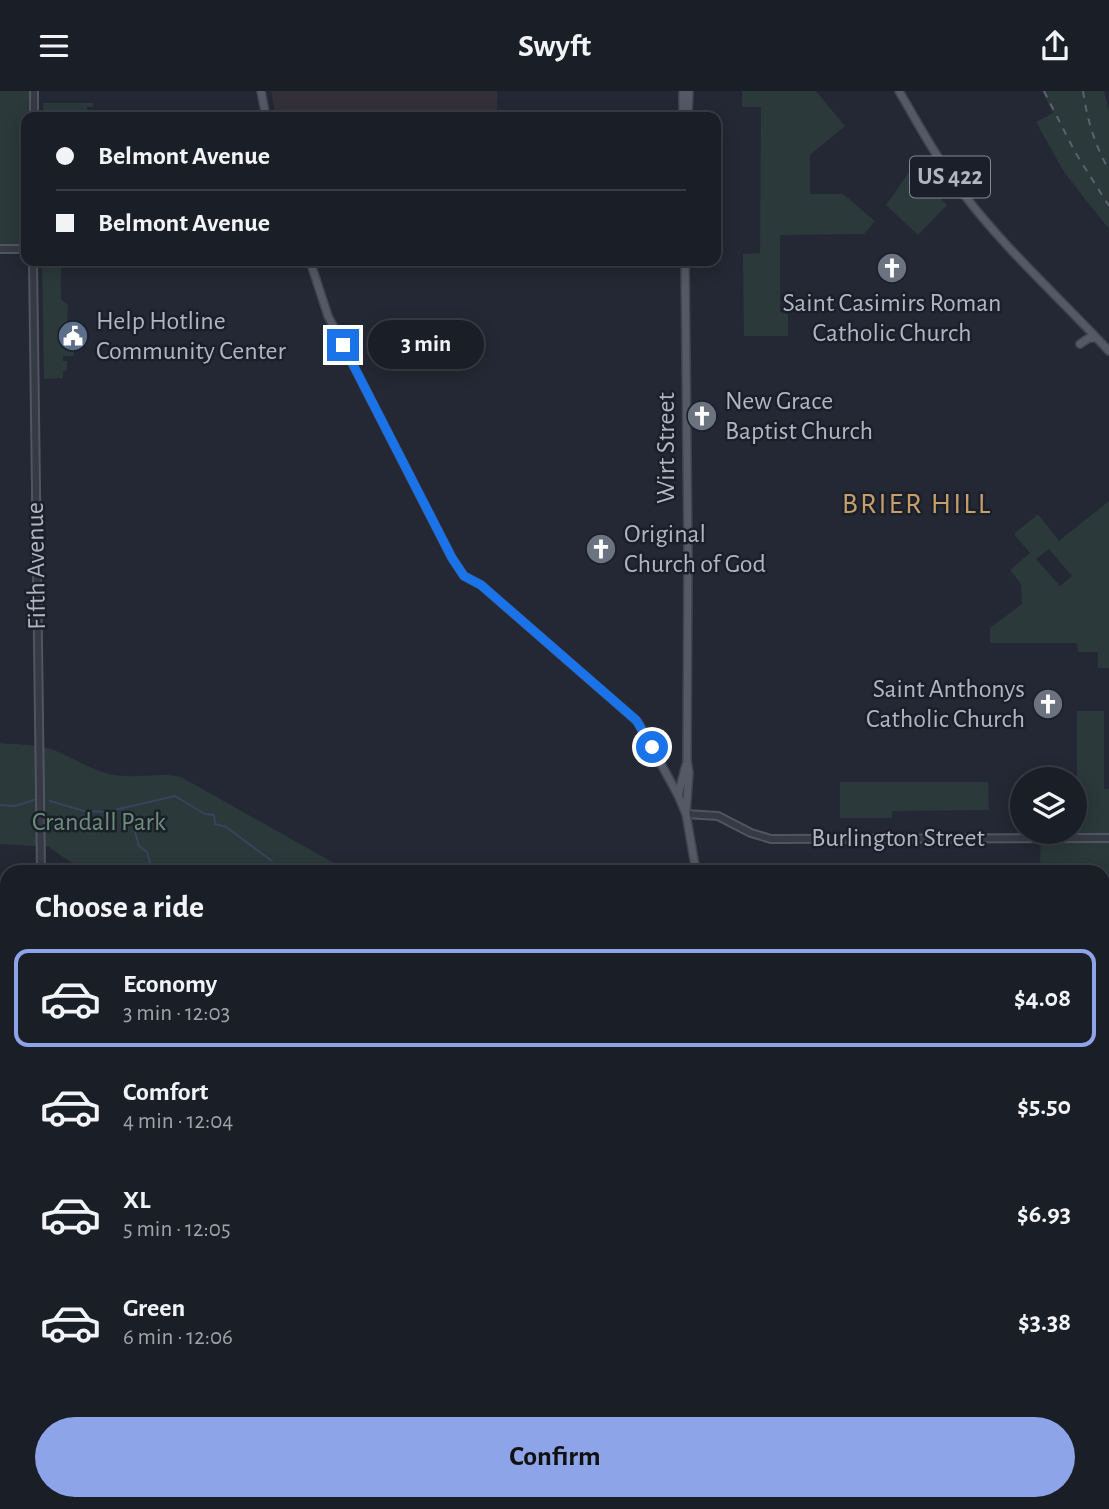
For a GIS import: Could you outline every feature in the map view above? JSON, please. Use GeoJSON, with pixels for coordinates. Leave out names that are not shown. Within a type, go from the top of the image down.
{"type":"FeatureCollection","features":[{"type":"Feature","properties":{"kind":"main road"},"geometry":{"type":"LineString","coordinates":[[261,91],[265,112]]}},
{"type":"Feature","properties":{"kind":"main road"},"geometry":{"type":"LineString","coordinates":[[683,91],[685,112]]}},
{"type":"Feature","properties":{"kind":"main road"},"geometry":{"type":"LineString","coordinates":[[686,112],[689,91]]}},
{"type":"Feature","properties":{"kind":"main road","name":"US 422"},"geometry":{"type":"LineString","coordinates":[[899,91],[938,158],[974,207],[1109,351]]}},
{"type":"Feature","properties":{"kind":"main road"},"geometry":{"type":"LineString","coordinates":[[312,266],[328,316],[448,551],[464,576],[481,585],[636,720],[686,814],[695,865]]}},
{"type":"Feature","properties":{"kind":"main road","name":"Wirt Street"},"geometry":{"type":"LineString","coordinates":[[685,266],[689,773],[686,814]]}},
{"type":"Feature","properties":{"kind":"main road"},"geometry":{"type":"LineString","coordinates":[[1080,344],[1089,338],[1097,338]]}},
{"type":"Feature","properties":{"kind":"main road","name":"Wirt Street"},"geometry":{"type":"LineString","coordinates":[[678,795],[687,761]]}},
{"type":"Feature","properties":{"kind":"street"},"geometry":{"type":"LineString","coordinates":[[34,91],[34,112]]}},
{"type":"Feature","properties":{"kind":"street"},"geometry":{"type":"LineString","coordinates":[[0,249],[21,249]]}},
{"type":"Feature","properties":{"kind":"street","name":"Fifth Avenue"},"geometry":{"type":"LineString","coordinates":[[33,266],[41,865]]}},
{"type":"Feature","properties":{"kind":"street","name":"Burlington Street"},"geometry":{"type":"LineString","coordinates":[[686,814],[718,815],[751,833],[771,839],[1109,838]]}},
{"type":"Feature","properties":{"kind":"shaded area"},"geometry":{"type":"Polygon","coordinates":[[[271,91],[497,91],[497,112],[275,112],[271,91]]]}},
{"type":"Feature","properties":{"kind":"green space"},"geometry":{"type":"Polygon","coordinates":[[[0,91],[34,91],[34,112],[21,112],[21,249],[0,249],[0,91]]]}},
{"type":"Feature","properties":{"kind":"green space"},"geometry":{"type":"Polygon","coordinates":[[[742,91],[816,91],[845,126],[810,155],[810,194],[843,194],[875,221],[864,234],[780,235],[780,312],[788,313],[788,336],[744,336],[743,254],[760,253],[761,107],[742,107],[742,91]]]}},
{"type":"Feature","properties":{"kind":"green space"},"geometry":{"type":"Polygon","coordinates":[[[1042,91],[1104,91],[1109,112],[1109,229],[1064,172],[1036,122],[1053,113],[1042,91]]]}},
{"type":"Feature","properties":{"kind":"green space"},"geometry":{"type":"Polygon","coordinates":[[[43,103],[93,103],[93,107],[87,107],[87,112],[43,112],[43,103]]]}},
{"type":"Feature","properties":{"kind":"green space"},"geometry":{"type":"Polygon","coordinates":[[[912,168],[947,205],[918,235],[886,205],[912,168]]]}},
{"type":"Feature","properties":{"kind":"green space"},"geometry":{"type":"Polygon","coordinates":[[[42,266],[61,266],[61,299],[68,305],[67,323],[64,324],[66,349],[74,349],[74,356],[63,356],[63,361],[67,361],[67,370],[63,371],[63,378],[44,379],[42,266]]]}},
{"type":"Feature","properties":{"kind":"green space"},"geometry":{"type":"Polygon","coordinates":[[[1109,501],[1109,668],[1098,668],[1098,652],[1078,652],[1077,643],[990,643],[990,628],[1022,604],[1021,584],[1010,570],[1030,553],[1014,534],[1038,514],[1059,541],[1109,501]],[[1049,549],[1036,559],[1060,586],[1072,576],[1049,549]]]}},
{"type":"Feature","properties":{"kind":"green space"},"geometry":{"type":"Polygon","coordinates":[[[1077,711],[1104,711],[1104,789],[1109,789],[1109,865],[1040,865],[1041,844],[1087,844],[1087,767],[1077,767],[1077,711]]]}},
{"type":"Feature","properties":{"kind":"green space","name":"Crandall Park"},"geometry":{"type":"Polygon","coordinates":[[[0,743],[48,748],[99,771],[115,775],[181,777],[337,865],[74,865],[49,847],[0,844],[0,743]]]}},
{"type":"Feature","properties":{"kind":"green space"},"geometry":{"type":"Polygon","coordinates":[[[840,782],[988,782],[989,810],[892,811],[892,818],[840,818],[840,782]]]}},
{"type":"Feature","properties":{"kind":"waterway"},"geometry":{"type":"LineString","coordinates":[[50,801],[84,811],[106,812],[175,796],[205,814],[214,815],[215,824],[226,827],[272,861]]}},
{"type":"Feature","properties":{"kind":"waterway"},"geometry":{"type":"LineString","coordinates":[[0,805],[15,806],[34,800]]}},
{"type":"Feature","properties":{"kind":"waterway"},"geometry":{"type":"LineString","coordinates":[[123,810],[133,825],[139,846],[147,852],[151,865]]}},
{"type":"Feature","properties":{"kind":"railway"},"geometry":{"type":"LineString","coordinates":[[1044,91],[1075,152],[1109,206]]}},
{"type":"Feature","properties":{"kind":"railway"},"geometry":{"type":"LineString","coordinates":[[1083,91],[1092,132],[1109,170]]}},
{"type":"Feature","properties":{"kind":"place","name":"Saint Casimirs Roman Catholic Church"},"geometry":{"type":"Point","coordinates":[892,268]}},
{"type":"Feature","properties":{"kind":"place","name":"Help Hotline Community Center"},"geometry":{"type":"Point","coordinates":[73,336]}},
{"type":"Feature","properties":{"kind":"place","name":"New Grace Baptist Church"},"geometry":{"type":"Point","coordinates":[702,416]}},
{"type":"Feature","properties":{"kind":"place","name":"Original Church of God"},"geometry":{"type":"Point","coordinates":[601,549]}},
{"type":"Feature","properties":{"kind":"place","name":"Saint Anthonys Catholic Church"},"geometry":{"type":"Point","coordinates":[1048,704]}},
{"type":"Feature","properties":{"kind":"district","name":"BRIER HILL"},"geometry":{"type":"Point","coordinates":[917,504]}},
{"type":"Feature","properties":{"kind":"route"},"geometry":{"type":"LineString","coordinates":[[343,345],[452,558],[464,576],[481,585],[636,720],[652,747]]}}]}
